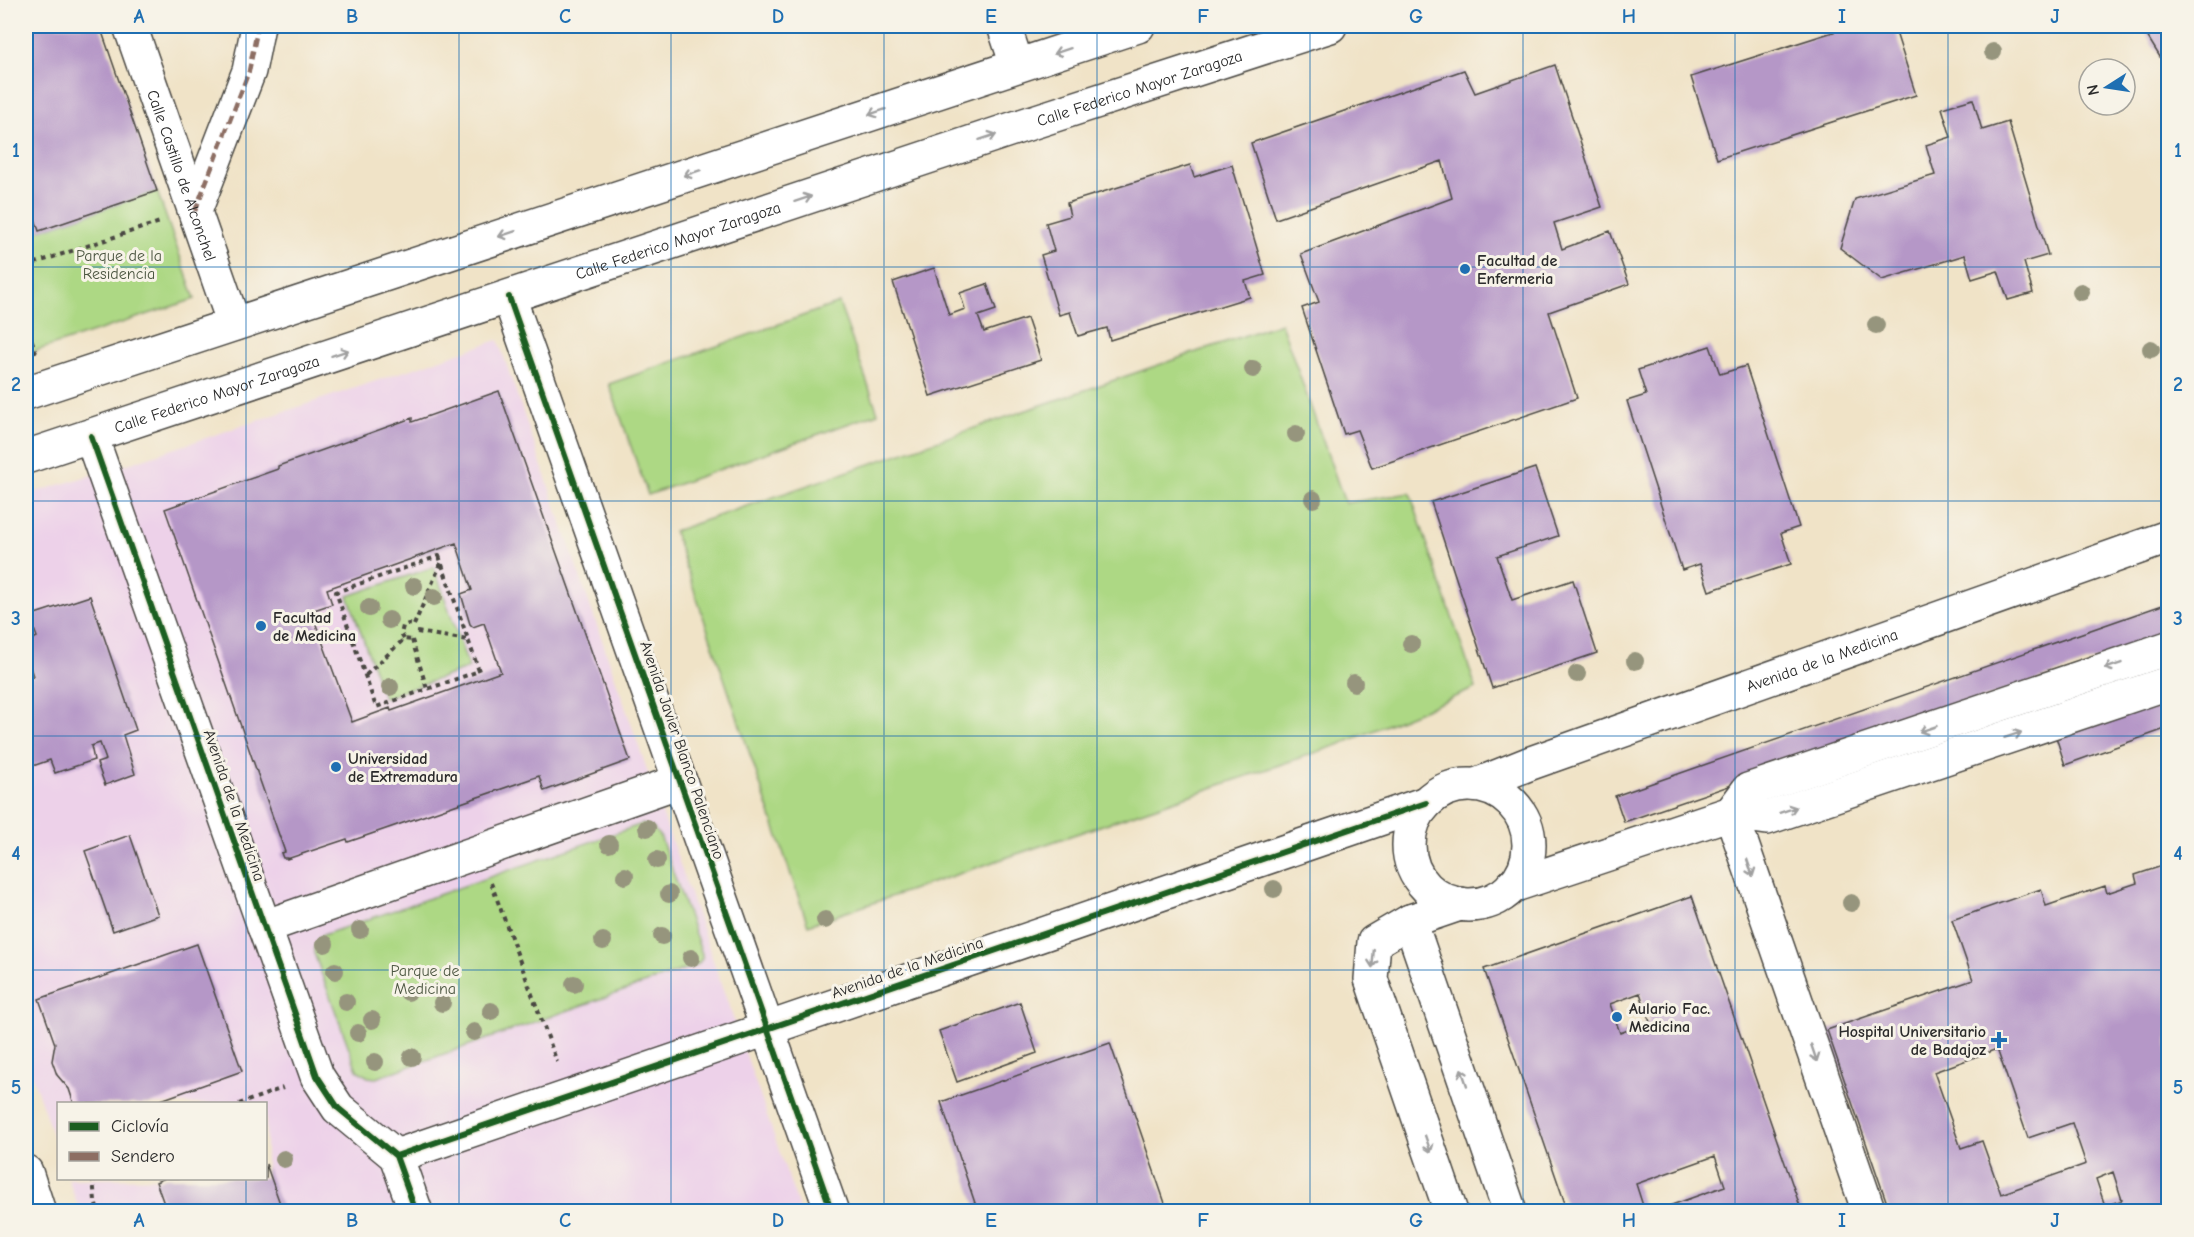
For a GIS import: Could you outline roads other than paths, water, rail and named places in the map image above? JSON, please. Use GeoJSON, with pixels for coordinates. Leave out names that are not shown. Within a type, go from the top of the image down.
{"type":"FeatureCollection","features":[{"type":"Feature","properties":{"kind":"street","name":"Calle Castillo de Alconchel"},"geometry":{"type":"LineString","coordinates":[[130,26],[234,324]]}},
{"type":"Feature","properties":{"kind":"street"},"geometry":{"type":"LineString","coordinates":[[195,211],[249,71],[258,26]]}},
{"type":"Feature","properties":{"kind":"street"},"geometry":{"type":"LineString","coordinates":[[1004,26],[1017,65]]}},
{"type":"Feature","properties":{"kind":"street"},"geometry":{"type":"LineString","coordinates":[[26,393],[1138,26]]}},
{"type":"Feature","properties":{"kind":"street","name":"Calle Federico Mayor Zaragoza"},"geometry":{"type":"LineString","coordinates":[[26,457],[1027,124],[1330,26]]}},
{"type":"Feature","properties":{"kind":"street","name":"Avenida Javier Blanco Palenciano"},"geometry":{"type":"LineString","coordinates":[[509,297],[832,1212]]}},
{"type":"Feature","properties":{"kind":"street","name":"Avenida de la Medicina"},"geometry":{"type":"LineString","coordinates":[[91,435],[317,1076],[338,1108],[396,1156],[1426,803]]}},
{"type":"Feature","properties":{"kind":"street","name":"Avenida de la Medicina"},"geometry":{"type":"LineString","coordinates":[[1476,785],[1542,759],[2169,537]]}},
{"type":"Feature","properties":{"kind":"street"},"geometry":{"type":"LineString","coordinates":[[1731,813],[1748,790],[2169,648]]}},
{"type":"Feature","properties":{"kind":"street"},"geometry":{"type":"LineString","coordinates":[[1512,886],[1731,813],[1767,818],[2169,683]]}},
{"type":"Feature","properties":{"kind":"street"},"geometry":{"type":"LineString","coordinates":[[264,927],[680,781]]}},
{"type":"Feature","properties":{"kind":"street"},"geometry":{"type":"LineString","coordinates":[[1457,785],[1476,785],[1493,790],[1509,801],[1521,816],[1528,834],[1528,853],[1523,871],[1512,886],[1497,898],[1479,904],[1460,904],[1442,898],[1427,887],[1415,873],[1410,855],[1410,836],[1415,818],[1426,803],[1440,792],[1457,785]]}},
{"type":"Feature","properties":{"kind":"street"},"geometry":{"type":"LineString","coordinates":[[1731,813],[1869,1212]]}},
{"type":"Feature","properties":{"kind":"street"},"geometry":{"type":"LineString","coordinates":[[1451,1212],[1371,979],[1374,942],[1410,921],[1460,904]]}},
{"type":"Feature","properties":{"kind":"street"},"geometry":{"type":"LineString","coordinates":[[1410,921],[1510,1212]]}},
{"type":"Feature","properties":{"kind":"street"},"geometry":{"type":"LineString","coordinates":[[396,1156],[416,1212]]}},
{"type":"Feature","properties":{"kind":"street"},"geometry":{"type":"LineString","coordinates":[[26,1172],[39,1212]]}},
{"type":"Feature","properties":{"kind":"place","name":"Facultad de Enfermeria"},"geometry":{"type":"Point","coordinates":[1465,269]}},
{"type":"Feature","properties":{"kind":"place","name":"Facultad de Medicina"},"geometry":{"type":"Point","coordinates":[261,626]}},
{"type":"Feature","properties":{"kind":"place","name":"Universidad de Extremadura"},"geometry":{"type":"Point","coordinates":[336,767]}},
{"type":"Feature","properties":{"kind":"place","name":"Aulario Fac. Medicina"},"geometry":{"type":"Point","coordinates":[1617,1017]}},
{"type":"Feature","properties":{"kind":"place","name":"Hospital Universitario de Badajoz"},"geometry":{"type":"Point","coordinates":[1999,1040]}},
{"type":"Feature","properties":{"kind":"park label","name":"Parque de la Residencia"},"geometry":{"type":"Point","coordinates":[119,264]}},
{"type":"Feature","properties":{"kind":"park label","name":"Parque de Medicina"},"geometry":{"type":"Point","coordinates":[425,979]}}]}
